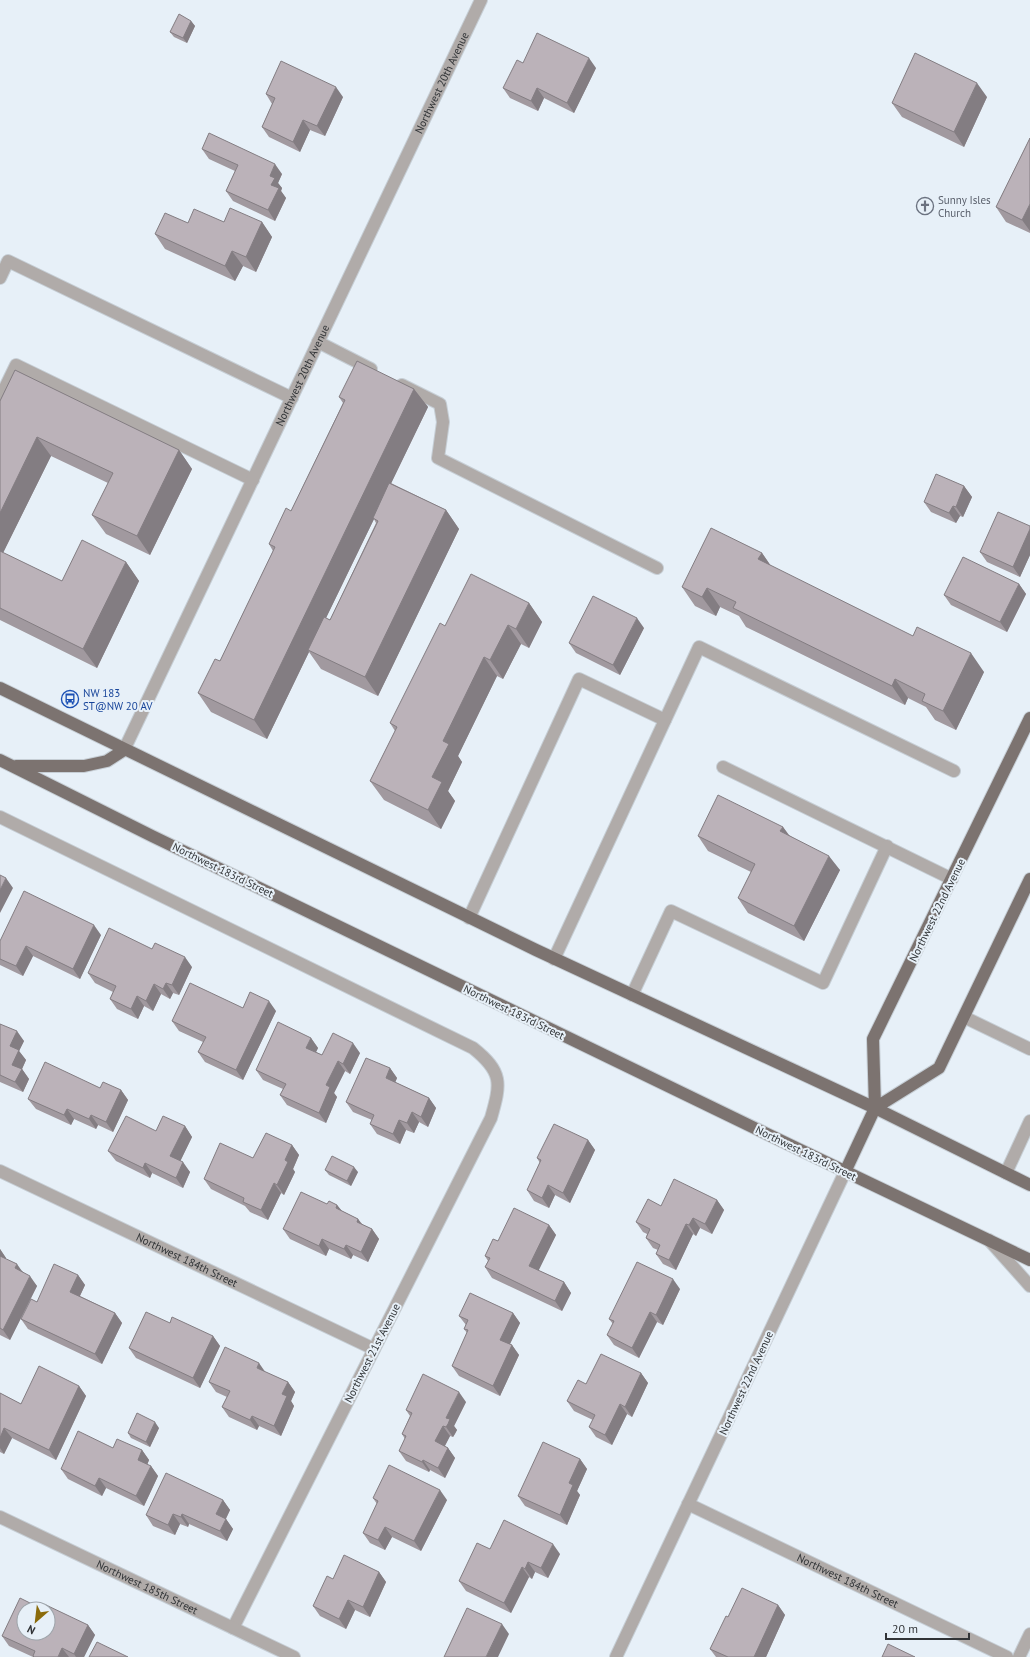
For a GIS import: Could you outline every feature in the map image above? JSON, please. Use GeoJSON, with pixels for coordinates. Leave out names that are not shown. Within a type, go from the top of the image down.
{"type":"FeatureCollection","features":[{"type":"Feature","properties":{"kind":"main road"},"geometry":{"type":"LineString","coordinates":[[0,688],[469,918],[875,1108],[1030,1185]]}},
{"type":"Feature","properties":{"kind":"main road","name":"Northwest 22nd Avenue"},"geometry":{"type":"LineString","coordinates":[[845,1172],[875,1108],[874,1039],[1030,718]]}},
{"type":"Feature","properties":{"kind":"main road"},"geometry":{"type":"LineString","coordinates":[[12,766],[84,766],[107,761],[124,750]]}},
{"type":"Feature","properties":{"kind":"main road","name":"Northwest 183rd Street"},"geometry":{"type":"LineString","coordinates":[[0,760],[152,836],[845,1172],[1030,1260]]}},
{"type":"Feature","properties":{"kind":"main road"},"geometry":{"type":"LineString","coordinates":[[875,1108],[939,1068],[1030,879]]}},
{"type":"Feature","properties":{"kind":"street","name":"Northwest 20th Avenue"},"geometry":{"type":"LineString","coordinates":[[124,750],[481,0]]}},
{"type":"Feature","properties":{"kind":"street"},"geometry":{"type":"LineString","coordinates":[[0,278],[8,261],[292,398]]}},
{"type":"Feature","properties":{"kind":"street"},"geometry":{"type":"LineString","coordinates":[[318,342],[379,373]]}},
{"type":"Feature","properties":{"kind":"street"},"geometry":{"type":"LineString","coordinates":[[0,398],[16,365],[252,480]]}},
{"type":"Feature","properties":{"kind":"street"},"geometry":{"type":"LineString","coordinates":[[393,380],[440,404],[443,422],[438,458],[657,568]]}},
{"type":"Feature","properties":{"kind":"street"},"geometry":{"type":"LineString","coordinates":[[554,959],[698,647],[954,771]]}},
{"type":"Feature","properties":{"kind":"street"},"geometry":{"type":"LineString","coordinates":[[469,918],[579,679],[665,720]]}},
{"type":"Feature","properties":{"kind":"street"},"geometry":{"type":"LineString","coordinates":[[723,767],[952,879]]}},
{"type":"Feature","properties":{"kind":"street","name":"Northwest 21st Avenue"},"geometry":{"type":"LineString","coordinates":[[0,817],[473,1048],[486,1059],[497,1074],[497,1096],[491,1118],[233,1628]]}},
{"type":"Feature","properties":{"kind":"street"},"geometry":{"type":"LineString","coordinates":[[632,995],[671,911],[823,983],[887,846]]}},
{"type":"Feature","properties":{"kind":"street"},"geometry":{"type":"LineString","coordinates":[[964,1017],[1030,1049]]}},
{"type":"Feature","properties":{"kind":"street"},"geometry":{"type":"LineString","coordinates":[[1006,1173],[1029,1125]]}},
{"type":"Feature","properties":{"kind":"street","name":"Northwest 184th Street"},"geometry":{"type":"LineString","coordinates":[[0,1171],[374,1349]]}},
{"type":"Feature","properties":{"kind":"street","name":"Northwest 22nd Avenue"},"geometry":{"type":"LineString","coordinates":[[616,1657],[845,1172]]}},
{"type":"Feature","properties":{"kind":"street"},"geometry":{"type":"LineString","coordinates":[[989,1240],[1030,1286]]}},
{"type":"Feature","properties":{"kind":"street","name":"Northwest 184th Street"},"geometry":{"type":"LineString","coordinates":[[688,1504],[1007,1657]]}},
{"type":"Feature","properties":{"kind":"street","name":"Northwest 185th Street"},"geometry":{"type":"LineString","coordinates":[[0,1517],[294,1657]]}},
{"type":"Feature","properties":{"kind":"street"},"geometry":{"type":"LineString","coordinates":[[1019,1657],[1030,1634]]}},
{"type":"Feature","properties":{"kind":"building"},"geometry":{"type":"Polygon","coordinates":[[[179,14],[191,21],[183,38],[170,32],[179,14]]]}},
{"type":"Feature","properties":{"kind":"building"},"geometry":{"type":"Polygon","coordinates":[[[537,33],[589,58],[567,103],[537,88],[531,101],[503,88],[517,60],[523,63],[537,33]]]}},
{"type":"Feature","properties":{"kind":"building"},"geometry":{"type":"Polygon","coordinates":[[[915,53],[977,83],[954,132],[892,103],[915,53]]]}},
{"type":"Feature","properties":{"kind":"building"},"geometry":{"type":"Polygon","coordinates":[[[281,61],[336,87],[317,126],[303,120],[293,142],[262,127],[275,98],[266,94],[281,61]]]}},
{"type":"Feature","properties":{"kind":"building"},"geometry":{"type":"Polygon","coordinates":[[[209,133],[275,164],[270,176],[275,178],[271,185],[279,188],[268,210],[226,191],[238,165],[202,149],[209,133]]]}},
{"type":"Feature","properties":{"kind":"building"},"geometry":{"type":"Polygon","coordinates":[[[1030,138],[1030,204],[1022,220],[996,207],[1030,138]]]}},
{"type":"Feature","properties":{"kind":"building"},"geometry":{"type":"Polygon","coordinates":[[[230,208],[262,222],[246,257],[232,251],[225,266],[155,234],[165,213],[188,223],[194,209],[224,222],[230,208]]]}},
{"type":"Feature","properties":{"kind":"building"},"geometry":{"type":"Polygon","coordinates":[[[357,361],[414,389],[254,720],[198,693],[215,659],[220,661],[275,547],[269,544],[286,508],[291,511],[345,400],[339,397],[357,361]]]}},
{"type":"Feature","properties":{"kind":"building"},"geometry":{"type":"Polygon","coordinates":[[[15,370],[179,450],[137,536],[92,515],[113,473],[37,437],[0,513],[0,401],[15,370]]]}},
{"type":"Feature","properties":{"kind":"building"},"geometry":{"type":"Polygon","coordinates":[[[936,474],[964,486],[956,507],[953,506],[949,513],[924,502],[936,474]]]}},
{"type":"Feature","properties":{"kind":"building"},"geometry":{"type":"Polygon","coordinates":[[[389,483],[446,510],[365,677],[308,650],[324,617],[330,620],[378,521],[373,518],[389,483]]]}},
{"type":"Feature","properties":{"kind":"building"},"geometry":{"type":"Polygon","coordinates":[[[998,512],[1030,526],[1013,567],[980,552],[998,512]]]}},
{"type":"Feature","properties":{"kind":"building"},"geometry":{"type":"Polygon","coordinates":[[[711,528],[762,553],[758,559],[913,636],[917,627],[971,653],[943,711],[922,701],[925,694],[895,679],[892,686],[733,608],[736,602],[707,588],[702,597],[682,587],[711,528]]]}},
{"type":"Feature","properties":{"kind":"building"},"geometry":{"type":"Polygon","coordinates":[[[82,540],[126,562],[83,649],[0,608],[0,551],[62,581],[82,540]]]}},
{"type":"Feature","properties":{"kind":"building"},"geometry":{"type":"Polygon","coordinates":[[[963,557],[1019,584],[1000,622],[944,595],[963,557]]]}},
{"type":"Feature","properties":{"kind":"building"},"geometry":{"type":"Polygon","coordinates":[[[471,574],[529,603],[516,629],[508,625],[490,660],[484,657],[443,741],[449,744],[432,777],[442,782],[428,810],[370,781],[397,727],[390,723],[440,623],[445,626],[471,574]]]}},
{"type":"Feature","properties":{"kind":"building"},"geometry":{"type":"Polygon","coordinates":[[[593,596],[637,618],[613,665],[569,643],[593,596]]]}},
{"type":"Feature","properties":{"kind":"building"},"geometry":{"type":"Polygon","coordinates":[[[718,795],[783,827],[780,831],[829,856],[794,926],[738,898],[755,864],[698,836],[718,795]]]}},
{"type":"Feature","properties":{"kind":"building"},"geometry":{"type":"Polygon","coordinates":[[[0,875],[6,878],[0,890],[0,875]]]}},
{"type":"Feature","properties":{"kind":"building"},"geometry":{"type":"Polygon","coordinates":[[[24,891],[94,925],[73,969],[26,946],[16,966],[0,959],[0,941],[24,891]]]}},
{"type":"Feature","properties":{"kind":"building"},"geometry":{"type":"Polygon","coordinates":[[[109,928],[152,949],[155,943],[185,957],[172,985],[166,983],[163,989],[154,984],[146,1001],[137,996],[131,1009],[110,999],[116,986],[88,973],[109,928]]]}},
{"type":"Feature","properties":{"kind":"building"},"geometry":{"type":"Polygon","coordinates":[[[190,983],[243,1008],[250,992],[269,1001],[236,1070],[198,1052],[206,1037],[172,1021],[190,983]]]}},
{"type":"Feature","properties":{"kind":"building"},"geometry":{"type":"Polygon","coordinates":[[[278,1022],[311,1038],[306,1048],[322,1055],[333,1033],[353,1043],[343,1064],[338,1061],[326,1085],[330,1087],[319,1113],[280,1095],[286,1084],[256,1070],[278,1022]]]}},
{"type":"Feature","properties":{"kind":"building"},"geometry":{"type":"Polygon","coordinates":[[[0,1024],[17,1031],[10,1046],[19,1050],[12,1065],[22,1069],[15,1082],[0,1075],[0,1024]]]}},
{"type":"Feature","properties":{"kind":"building"},"geometry":{"type":"Polygon","coordinates":[[[366,1058],[390,1068],[386,1078],[429,1098],[421,1117],[412,1112],[407,1123],[399,1120],[393,1134],[370,1124],[374,1115],[346,1102],[366,1058]]]}},
{"type":"Feature","properties":{"kind":"building"},"geometry":{"type":"Polygon","coordinates":[[[45,1062],[100,1088],[103,1082],[121,1090],[106,1122],[91,1115],[89,1119],[67,1109],[64,1115],[28,1099],[45,1062]]]}},
{"type":"Feature","properties":{"kind":"building"},"geometry":{"type":"Polygon","coordinates":[[[126,1116],[156,1131],[163,1116],[185,1126],[170,1156],[183,1162],[176,1178],[145,1163],[143,1168],[108,1151],[126,1116]]]}},
{"type":"Feature","properties":{"kind":"building"},"geometry":{"type":"Polygon","coordinates":[[[554,1124],[588,1140],[563,1193],[548,1185],[542,1198],[527,1190],[541,1160],[537,1158],[554,1124]]]}},
{"type":"Feature","properties":{"kind":"building"},"geometry":{"type":"Polygon","coordinates":[[[266,1133],[292,1145],[285,1160],[288,1162],[277,1185],[274,1183],[261,1210],[243,1202],[244,1198],[204,1179],[220,1143],[253,1158],[266,1133]]]}},
{"type":"Feature","properties":{"kind":"building"},"geometry":{"type":"Polygon","coordinates":[[[332,1156],[354,1167],[347,1181],[325,1170],[332,1156]]]}},
{"type":"Feature","properties":{"kind":"building"},"geometry":{"type":"Polygon","coordinates":[[[674,1179],[717,1200],[705,1224],[693,1218],[689,1225],[686,1224],[669,1260],[656,1254],[660,1245],[646,1238],[650,1229],[636,1222],[648,1199],[661,1206],[674,1179]]]}},
{"type":"Feature","properties":{"kind":"building"},"geometry":{"type":"Polygon","coordinates":[[[301,1192],[327,1204],[329,1201],[337,1205],[336,1208],[358,1219],[357,1222],[372,1229],[361,1252],[346,1245],[344,1249],[322,1239],[319,1246],[283,1229],[301,1192]]]}},
{"type":"Feature","properties":{"kind":"building"},"geometry":{"type":"Polygon","coordinates":[[[514,1208],[549,1225],[529,1266],[564,1282],[555,1301],[485,1267],[490,1258],[485,1256],[493,1239],[498,1241],[514,1208]]]}},
{"type":"Feature","properties":{"kind":"building"},"geometry":{"type":"Polygon","coordinates":[[[0,1256],[17,1264],[15,1268],[30,1276],[3,1330],[0,1328],[0,1256]]]}},
{"type":"Feature","properties":{"kind":"building"},"geometry":{"type":"Polygon","coordinates":[[[637,1262],[673,1279],[656,1315],[650,1312],[632,1348],[607,1335],[614,1321],[609,1319],[637,1262]]]}},
{"type":"Feature","properties":{"kind":"building"},"geometry":{"type":"Polygon","coordinates":[[[54,1264],[78,1275],[70,1292],[115,1313],[95,1354],[21,1319],[31,1299],[37,1302],[54,1264]]]}},
{"type":"Feature","properties":{"kind":"building"},"geometry":{"type":"Polygon","coordinates":[[[470,1293],[513,1313],[500,1340],[512,1345],[493,1386],[452,1366],[468,1330],[464,1329],[468,1320],[459,1316],[470,1293]]]}},
{"type":"Feature","properties":{"kind":"building"},"geometry":{"type":"Polygon","coordinates":[[[146,1312],[170,1323],[172,1317],[213,1336],[193,1378],[129,1348],[146,1312]]]}},
{"type":"Feature","properties":{"kind":"building"},"geometry":{"type":"Polygon","coordinates":[[[225,1347],[259,1363],[257,1368],[288,1382],[282,1394],[287,1396],[274,1426],[252,1416],[250,1420],[222,1407],[230,1391],[209,1382],[225,1347]]]}},
{"type":"Feature","properties":{"kind":"building"},"geometry":{"type":"Polygon","coordinates":[[[601,1354],[641,1373],[625,1407],[620,1404],[605,1435],[589,1427],[595,1415],[567,1401],[578,1380],[586,1384],[601,1354]]]}},
{"type":"Feature","properties":{"kind":"building"},"geometry":{"type":"Polygon","coordinates":[[[39,1366],[79,1386],[49,1450],[4,1428],[0,1438],[0,1393],[21,1404],[39,1366]]]}},
{"type":"Feature","properties":{"kind":"building"},"geometry":{"type":"Polygon","coordinates":[[[423,1374],[459,1392],[446,1418],[450,1419],[448,1424],[446,1427],[443,1426],[435,1441],[448,1448],[438,1468],[423,1460],[422,1462],[399,1451],[406,1436],[402,1434],[412,1413],[406,1410],[423,1374]]]}},
{"type":"Feature","properties":{"kind":"building"},"geometry":{"type":"Polygon","coordinates":[[[137,1413],[155,1422],[146,1442],[128,1433],[137,1413]]]}},
{"type":"Feature","properties":{"kind":"building"},"geometry":{"type":"Polygon","coordinates":[[[78,1431],[113,1448],[117,1439],[142,1450],[138,1460],[151,1466],[136,1496],[99,1478],[95,1486],[61,1469],[78,1431]]]}},
{"type":"Feature","properties":{"kind":"building"},"geometry":{"type":"Polygon","coordinates":[[[543,1442],[580,1459],[569,1483],[573,1485],[560,1515],[518,1496],[543,1442]]]}},
{"type":"Feature","properties":{"kind":"building"},"geometry":{"type":"Polygon","coordinates":[[[389,1465],[440,1490],[414,1541],[385,1527],[378,1540],[363,1533],[378,1501],[373,1498],[389,1465]]]}},
{"type":"Feature","properties":{"kind":"building"},"geometry":{"type":"Polygon","coordinates":[[[166,1473],[223,1500],[216,1514],[226,1519],[220,1531],[182,1514],[181,1517],[173,1514],[168,1525],[146,1515],[166,1473]]]}},
{"type":"Feature","properties":{"kind":"building"},"geometry":{"type":"Polygon","coordinates":[[[504,1520],[553,1544],[541,1568],[528,1562],[525,1569],[522,1567],[504,1603],[459,1581],[477,1543],[490,1549],[504,1520]]]}},
{"type":"Feature","properties":{"kind":"building"},"geometry":{"type":"Polygon","coordinates":[[[344,1555],[379,1572],[363,1607],[348,1600],[339,1619],[313,1606],[327,1576],[333,1579],[344,1555]]]}},
{"type":"Feature","properties":{"kind":"building"},"geometry":{"type":"Polygon","coordinates":[[[742,1588],[778,1605],[754,1657],[728,1657],[710,1649],[742,1588]]]}},
{"type":"Feature","properties":{"kind":"building"},"geometry":{"type":"Polygon","coordinates":[[[20,1598],[26,1601],[19,1601],[20,1598]]]}},
{"type":"Feature","properties":{"kind":"building"},"geometry":{"type":"Polygon","coordinates":[[[16,1606],[16,1641],[56,1641],[56,1610],[88,1625],[74,1654],[62,1648],[58,1657],[34,1657],[35,1651],[2,1636],[16,1606]]]}},
{"type":"Feature","properties":{"kind":"building"},"geometry":{"type":"Polygon","coordinates":[[[467,1608],[502,1624],[486,1657],[444,1657],[467,1608]]]}},
{"type":"Feature","properties":{"kind":"building"},"geometry":{"type":"Polygon","coordinates":[[[97,1642],[128,1657],[89,1657],[97,1642]]]}},
{"type":"Feature","properties":{"kind":"building"},"geometry":{"type":"Polygon","coordinates":[[[888,1644],[915,1657],[882,1657],[888,1644]]]}},
{"type":"Feature","properties":{"kind":"place","name":"Sunny Isles Church"},"geometry":{"type":"Point","coordinates":[925,206]}},
{"type":"Feature","properties":{"kind":"place","name":"NW 183 ST@NW 20 AV"},"geometry":{"type":"Point","coordinates":[70,699]}}]}
